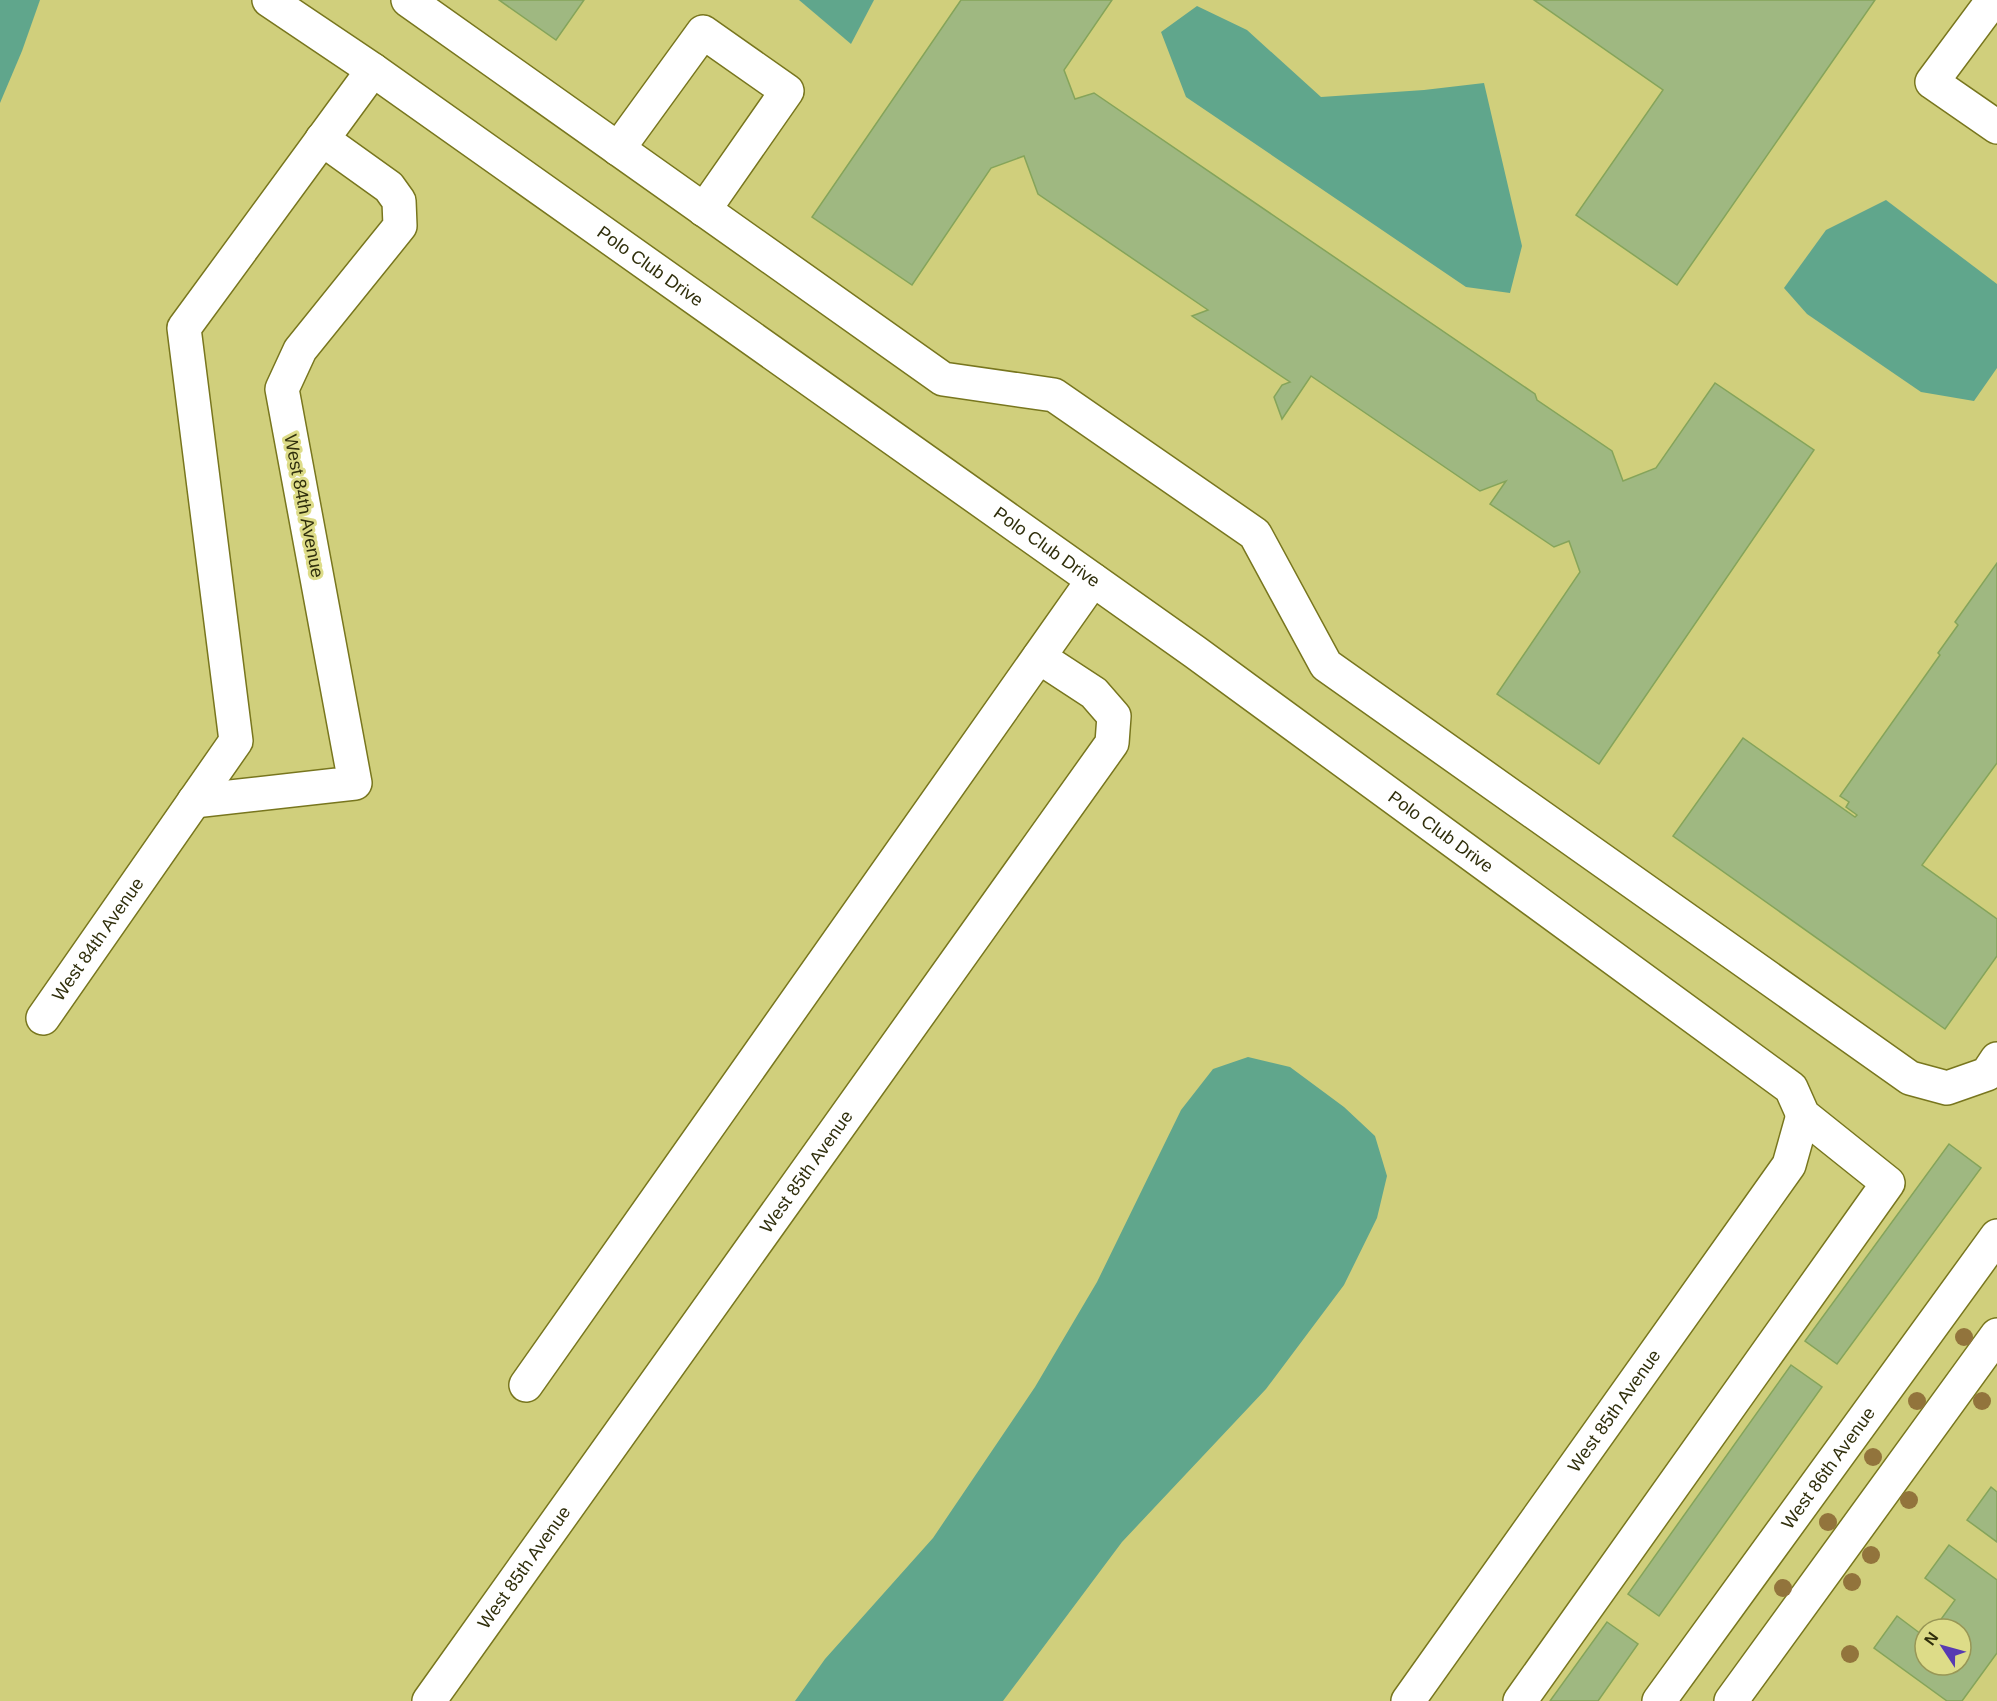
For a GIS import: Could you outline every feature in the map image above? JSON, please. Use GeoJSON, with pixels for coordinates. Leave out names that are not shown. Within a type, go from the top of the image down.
{"type":"FeatureCollection","features":[{"type":"Feature","properties":{"kind":"street","name":"Polo Club Drive"},"geometry":{"type":"LineString","coordinates":[[269,0],[373,70],[1094,580],[1791,1088],[1803,1115]]}},
{"type":"Feature","properties":{"kind":"street"},"geometry":{"type":"LineString","coordinates":[[408,0],[943,379],[1054,395],[1255,534],[1326,665],[1910,1078],[1947,1088],[1986,1074],[1997,1059]]}},
{"type":"Feature","properties":{"kind":"street"},"geometry":{"type":"LineString","coordinates":[[1993,0],[1932,82],[1997,127]]}},
{"type":"Feature","properties":{"kind":"street"},"geometry":{"type":"LineString","coordinates":[[618,149],[703,32],[731,51],[787,91],[704,210]]}},
{"type":"Feature","properties":{"kind":"street","name":"West 84th Avenue"},"geometry":{"type":"LineString","coordinates":[[43,1018],[236,741],[184,328],[373,70]]}},
{"type":"Feature","properties":{"kind":"street","name":"West 84th Avenue"},"geometry":{"type":"LineString","coordinates":[[194,801],[356,783],[282,388],[300,350],[400,226],[399,201],[389,187],[322,140]]}},
{"type":"Feature","properties":{"kind":"street"},"geometry":{"type":"LineString","coordinates":[[526,1385],[1094,580]]}},
{"type":"Feature","properties":{"kind":"street","name":"West 85th Avenue"},"geometry":{"type":"LineString","coordinates":[[429,1701],[1112,743],[1114,716],[1094,693],[1039,657]]}},
{"type":"Feature","properties":{"kind":"street"},"geometry":{"type":"LineString","coordinates":[[1520,1701],[1888,1183],[1803,1115]]}},
{"type":"Feature","properties":{"kind":"street","name":"West 85th Avenue"},"geometry":{"type":"LineString","coordinates":[[1408,1701],[1789,1165],[1803,1115]]}},
{"type":"Feature","properties":{"kind":"street","name":"West 86th Avenue"},"geometry":{"type":"LineString","coordinates":[[1659,1701],[1997,1236]]}},
{"type":"Feature","properties":{"kind":"street"},"geometry":{"type":"LineString","coordinates":[[1731,1701],[1997,1335]]}},
{"type":"Feature","properties":{"kind":"shaded area"},"geometry":{"type":"Polygon","coordinates":[[[0,0],[40,0],[0,103],[0,0]]]}},
{"type":"Feature","properties":{"kind":"shaded area"},"geometry":{"type":"Polygon","coordinates":[[[799,0],[874,0],[851,44],[799,0]]]}},
{"type":"Feature","properties":{"kind":"shaded area"},"geometry":{"type":"Polygon","coordinates":[[[1197,6],[1247,30],[1321,97],[1424,90],[1484,83],[1522,246],[1510,293],[1466,287],[1186,97],[1161,32],[1197,6]]]}},
{"type":"Feature","properties":{"kind":"shaded area"},"geometry":{"type":"Polygon","coordinates":[[[1886,200],[1997,284],[1997,368],[1974,401],[1921,392],[1807,314],[1784,288],[1826,230],[1886,200]]]}},
{"type":"Feature","properties":{"kind":"shaded area"},"geometry":{"type":"Polygon","coordinates":[[[1248,1057],[1290,1067],[1344,1107],[1375,1136],[1387,1176],[1377,1218],[1344,1285],[1266,1389],[1122,1542],[1003,1701],[795,1701],[825,1659],[933,1538],[1035,1387],[1097,1282],[1181,1110],[1213,1069],[1248,1057]]]}},
{"type":"Feature","properties":{"kind":"building"},"geometry":{"type":"Polygon","coordinates":[[[499,0],[584,0],[556,40],[499,0]]]}},
{"type":"Feature","properties":{"kind":"building"},"geometry":{"type":"Polygon","coordinates":[[[961,0],[1112,0],[1064,70],[1075,99],[1094,93],[1535,394],[1537,400],[1612,451],[1623,481],[1656,468],[1715,383],[1814,450],[1599,764],[1497,694],[1580,572],[1569,541],[1554,547],[1490,504],[1506,481],[1480,491],[1311,376],[1282,419],[1274,397],[1282,385],[1290,382],[1192,316],[1208,310],[1038,194],[1024,156],[991,168],[912,285],[812,217],[961,0]]]}},
{"type":"Feature","properties":{"kind":"building"},"geometry":{"type":"Polygon","coordinates":[[[1534,0],[1875,0],[1677,285],[1576,215],[1663,90],[1534,0]]]}},
{"type":"Feature","properties":{"kind":"building"},"geometry":{"type":"Polygon","coordinates":[[[1997,563],[1997,763],[1922,865],[1997,919],[1997,956],[1945,1029],[1673,836],[1743,738],[1855,817],[1857,815],[1846,807],[1849,802],[1840,796],[1940,655],[1938,653],[1958,625],[1955,622],[1997,563]]]}},
{"type":"Feature","properties":{"kind":"building"},"geometry":{"type":"Polygon","coordinates":[[[1949,1144],[1981,1168],[1837,1364],[1805,1341],[1949,1144]]]}},
{"type":"Feature","properties":{"kind":"building"},"geometry":{"type":"Polygon","coordinates":[[[1791,1365],[1822,1387],[1659,1616],[1628,1594],[1791,1365]]]}},
{"type":"Feature","properties":{"kind":"building"},"geometry":{"type":"Polygon","coordinates":[[[1991,1487],[1997,1492],[1997,1542],[1967,1520],[1991,1487]]]}},
{"type":"Feature","properties":{"kind":"building"},"geometry":{"type":"Polygon","coordinates":[[[1949,1545],[1997,1580],[1997,1653],[1962,1701],[1947,1701],[1914,1677],[1973,1677],[1973,1617],[1943,1617],[1955,1600],[1925,1578],[1949,1545]]]}},
{"type":"Feature","properties":{"kind":"building"},"geometry":{"type":"Polygon","coordinates":[[[1897,1616],[1913,1628],[1913,1676],[1874,1648],[1897,1616]]]}},
{"type":"Feature","properties":{"kind":"building"},"geometry":{"type":"Polygon","coordinates":[[[1607,1622],[1638,1644],[1598,1701],[1550,1701],[1607,1622]]]}}]}
